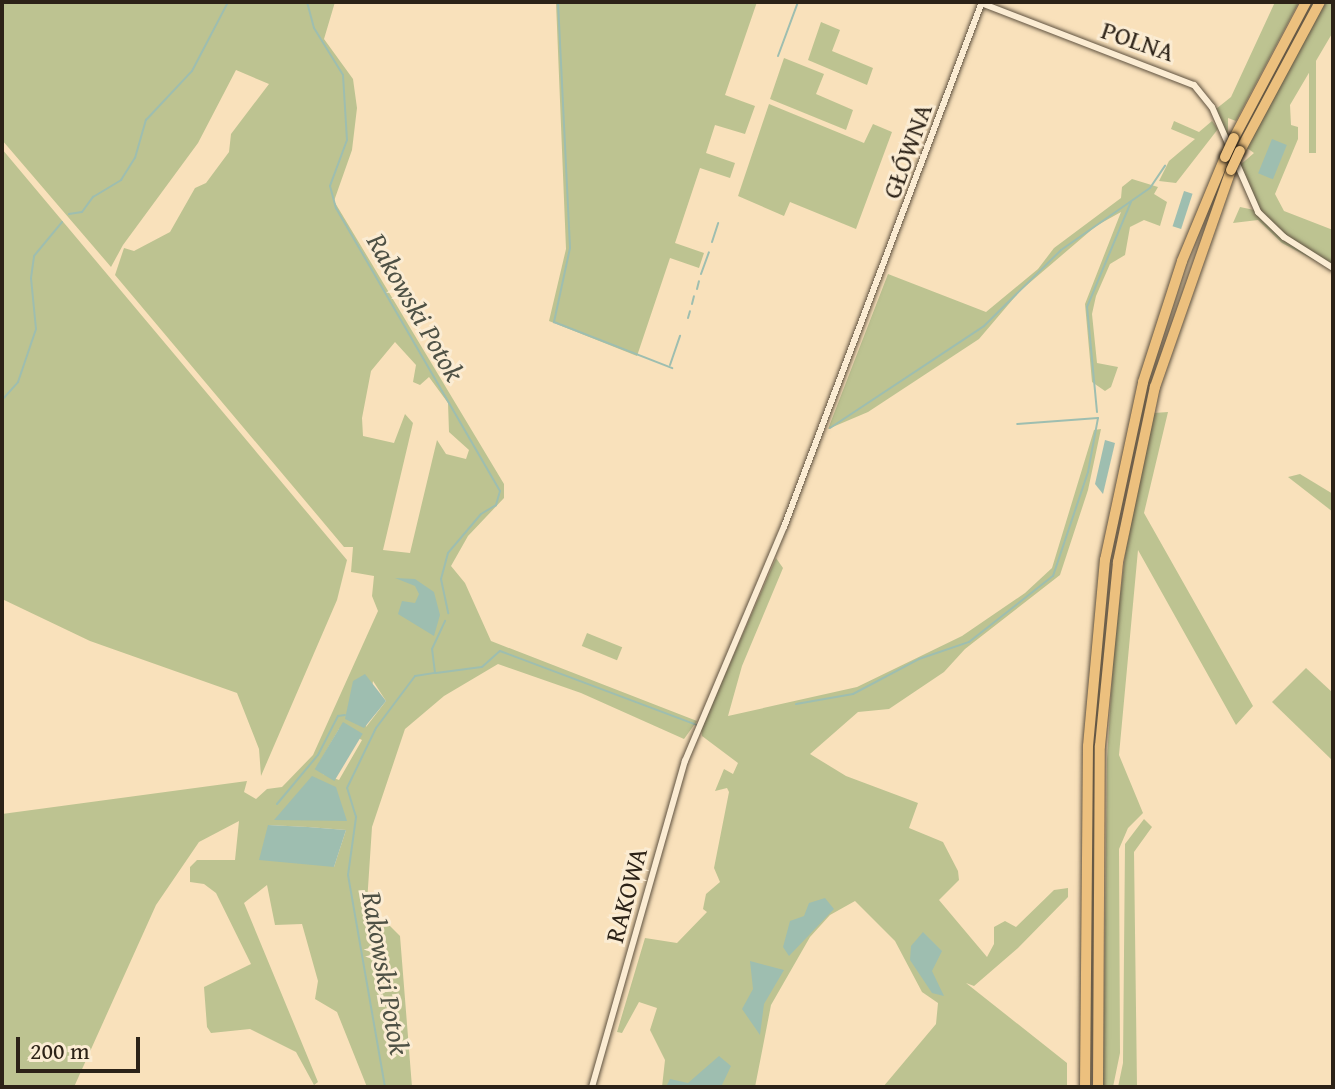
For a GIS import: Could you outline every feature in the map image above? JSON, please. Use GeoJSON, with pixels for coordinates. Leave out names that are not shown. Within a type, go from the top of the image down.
{"type":"FeatureCollection","features":[{"type":"Feature","properties":{"kind":"highway"},"geometry":{"type":"LineString","coordinates":[[1085,1087],[1088,746],[1105,560],[1143,382],[1182,261],[1234,138],[1306,2]]}},
{"type":"Feature","properties":{"kind":"highway"},"geometry":{"type":"LineString","coordinates":[[1098,1087],[1100,746],[1118,562],[1155,387],[1231,170],[1320,2]]}},
{"type":"Feature","properties":{"kind":"street","name":"POLNA"},"geometry":{"type":"LineString","coordinates":[[982,3],[1180,77],[1203,94],[1262,217],[1333,268]]}},
{"type":"Feature","properties":{"kind":"street","name":"GŁÓWNA"},"geometry":{"type":"LineString","coordinates":[[704,716],[868,314],[982,3]]}},
{"type":"Feature","properties":{"kind":"street","name":"RAKOWA"},"geometry":{"type":"LineString","coordinates":[[592,1087],[680,775],[704,716]]}},
{"type":"Feature","properties":{"kind":"green space"},"geometry":{"type":"Polygon","coordinates":[[[2,2],[335,2],[324,39],[353,79],[357,108],[352,150],[334,201],[504,484],[504,498],[468,536],[451,566],[465,583],[491,641],[697,721],[684,739],[581,693],[498,664],[444,696],[405,729],[372,827],[367,903],[400,936],[412,1087],[367,1087],[337,1012],[315,999],[318,981],[302,924],[275,925],[267,885],[244,903],[318,1082],[314,1085],[296,1052],[250,1029],[211,1033],[207,1027],[204,987],[251,964],[216,893],[204,884],[190,882],[190,867],[197,860],[235,860],[239,821],[199,842],[156,905],[74,1087],[2,1087],[2,814],[247,781],[244,792],[256,799],[267,789],[282,787],[313,755],[378,611],[372,596],[374,576],[351,572],[353,547],[344,547],[115,275],[124,248],[134,251],[170,232],[195,188],[206,183],[229,152],[231,134],[269,84],[236,70],[198,143],[123,245],[111,267],[2,140],[2,2]],[[395,342],[371,371],[362,418],[363,436],[394,443],[405,414],[413,423],[383,550],[410,553],[437,440],[446,454],[466,459],[469,450],[449,432],[448,403],[429,377],[420,385],[413,382],[416,365],[395,342]],[[373,681],[366,727],[386,701],[373,681]],[[339,729],[319,763],[323,774],[339,780],[362,740],[339,729]],[[268,825],[334,867],[346,830],[268,825]]]}},
{"type":"Feature","properties":{"kind":"green space"},"geometry":{"type":"Polygon","coordinates":[[[556,2],[757,2],[725,95],[755,106],[745,134],[715,125],[706,153],[735,163],[730,178],[700,168],[675,243],[704,253],[699,268],[670,258],[637,356],[549,321],[566,249],[556,2]]]}},
{"type":"Feature","properties":{"kind":"green space"},"geometry":{"type":"Polygon","coordinates":[[[1275,2],[1299,2],[1236,121],[1228,118],[1228,138],[1216,109],[1231,97],[1275,2]]]}},
{"type":"Feature","properties":{"kind":"green space"},"geometry":{"type":"Polygon","coordinates":[[[1309,2],[1316,2],[1316,153],[1309,153],[1309,2]]]}},
{"type":"Feature","properties":{"kind":"green space"},"geometry":{"type":"Polygon","coordinates":[[[1324,2],[1333,2],[1333,32],[1290,105],[1291,125],[1298,127],[1298,139],[1275,194],[1284,211],[1333,230],[1333,270],[1282,243],[1258,220],[1233,223],[1240,207],[1259,211],[1239,166],[1254,153],[1247,148],[1324,2]]]}},
{"type":"Feature","properties":{"kind":"green space"},"geometry":{"type":"Polygon","coordinates":[[[821,22],[840,30],[832,51],[873,68],[867,85],[808,60],[821,22]]]}},
{"type":"Feature","properties":{"kind":"green space"},"geometry":{"type":"Polygon","coordinates":[[[784,58],[824,74],[816,94],[853,110],[846,130],[770,99],[784,58]]]}},
{"type":"Feature","properties":{"kind":"green space"},"geometry":{"type":"Polygon","coordinates":[[[769,104],[864,143],[873,124],[892,132],[856,229],[790,202],[784,216],[738,196],[769,104]]]}},
{"type":"Feature","properties":{"kind":"green space"},"geometry":{"type":"Polygon","coordinates":[[[1174,121],[1199,132],[1212,121],[1218,129],[1176,183],[1159,181],[1169,161],[1195,139],[1171,129],[1174,121]]]}},
{"type":"Feature","properties":{"kind":"green space"},"geometry":{"type":"Polygon","coordinates":[[[2,149],[347,560],[337,600],[261,776],[259,749],[237,693],[90,641],[2,599],[2,149]]]}},
{"type":"Feature","properties":{"kind":"green space"},"geometry":{"type":"Polygon","coordinates":[[[1132,179],[1158,187],[1154,194],[1167,202],[1160,226],[1144,220],[1130,227],[1125,255],[1110,264],[1096,296],[1092,314],[1097,363],[1118,367],[1111,387],[1105,391],[1092,382],[1085,304],[1121,212],[1096,226],[1020,291],[979,339],[868,412],[828,429],[888,274],[986,312],[1038,269],[1054,248],[1121,198],[1122,187],[1132,179]]]}},
{"type":"Feature","properties":{"kind":"green space"},"geometry":{"type":"Polygon","coordinates":[[[1168,412],[1144,513],[1253,706],[1236,725],[1138,550],[1119,755],[1143,813],[1128,828],[1119,849],[1120,1053],[1113,1087],[1103,1087],[1107,759],[1114,647],[1127,539],[1154,413],[1168,412]]]}},
{"type":"Feature","properties":{"kind":"green space"},"geometry":{"type":"Polygon","coordinates":[[[1101,429],[1088,490],[1060,575],[965,649],[944,672],[889,709],[858,712],[810,754],[846,776],[918,803],[909,828],[943,842],[958,871],[959,880],[939,900],[987,957],[994,944],[994,927],[1005,921],[1016,927],[1054,890],[1068,888],[1068,897],[1018,948],[974,986],[966,983],[1067,1063],[1067,1087],[883,1087],[936,1024],[938,1003],[922,992],[895,941],[855,901],[830,915],[810,937],[771,1005],[755,1087],[662,1087],[665,1060],[650,1030],[657,1008],[639,1002],[622,1033],[617,1032],[645,938],[677,943],[707,912],[703,909],[706,894],[720,882],[714,868],[729,792],[727,788],[715,791],[724,769],[733,774],[738,763],[702,736],[701,730],[776,558],[783,568],[742,666],[728,716],[857,687],[962,636],[1025,593],[1052,568],[1094,430],[1101,429]]]}},
{"type":"Feature","properties":{"kind":"green space"},"geometry":{"type":"Polygon","coordinates":[[[1300,474],[1333,494],[1333,512],[1288,477],[1300,474]]]}},
{"type":"Feature","properties":{"kind":"green space"},"geometry":{"type":"Polygon","coordinates":[[[587,633],[622,647],[617,660],[582,646],[587,633]]]}},
{"type":"Feature","properties":{"kind":"green space"},"geometry":{"type":"Polygon","coordinates":[[[1306,668],[1333,693],[1333,761],[1272,702],[1306,668]]]}},
{"type":"Feature","properties":{"kind":"green space"},"geometry":{"type":"Polygon","coordinates":[[[1144,819],[1152,827],[1134,852],[1137,1087],[1118,1087],[1123,1063],[1125,844],[1144,819]]]}},
{"type":"Feature","properties":{"kind":"shaded area"},"geometry":{"type":"Polygon","coordinates":[[[1272,139],[1287,145],[1273,179],[1258,173],[1272,139]]]}},
{"type":"Feature","properties":{"kind":"shaded area"},"geometry":{"type":"Polygon","coordinates":[[[1184,191],[1193,194],[1181,229],[1173,226],[1184,191]]]}},
{"type":"Feature","properties":{"kind":"shaded area"},"geometry":{"type":"Polygon","coordinates":[[[1105,440],[1115,443],[1103,494],[1095,484],[1105,440]]]}},
{"type":"Feature","properties":{"kind":"shaded area"},"geometry":{"type":"Polygon","coordinates":[[[395,578],[415,579],[434,592],[440,615],[434,636],[398,614],[402,601],[415,603],[419,594],[415,586],[395,578]]]}},
{"type":"Feature","properties":{"kind":"shaded area"},"geometry":{"type":"Polygon","coordinates":[[[365,674],[386,701],[364,728],[345,719],[353,681],[365,674]]]}},
{"type":"Feature","properties":{"kind":"shaded area"},"geometry":{"type":"Polygon","coordinates":[[[343,722],[363,734],[334,781],[315,769],[343,722]]]}},
{"type":"Feature","properties":{"kind":"shaded area"},"geometry":{"type":"Polygon","coordinates":[[[312,776],[336,787],[347,821],[274,820],[312,776]]]}},
{"type":"Feature","properties":{"kind":"shaded area"},"geometry":{"type":"Polygon","coordinates":[[[268,825],[346,830],[334,867],[259,860],[268,825]]]}},
{"type":"Feature","properties":{"kind":"shaded area"},"geometry":{"type":"Polygon","coordinates":[[[825,898],[834,909],[789,956],[783,947],[790,921],[804,916],[809,903],[825,898]]]}},
{"type":"Feature","properties":{"kind":"shaded area"},"geometry":{"type":"Polygon","coordinates":[[[923,932],[942,951],[932,971],[944,996],[932,993],[910,960],[911,946],[923,932]]]}},
{"type":"Feature","properties":{"kind":"shaded area"},"geometry":{"type":"Polygon","coordinates":[[[750,961],[784,970],[764,1004],[760,1035],[742,1009],[753,989],[750,961]]]}},
{"type":"Feature","properties":{"kind":"shaded area"},"geometry":{"type":"Polygon","coordinates":[[[719,1056],[731,1066],[721,1087],[666,1087],[670,1079],[688,1083],[719,1056]]]}},
{"type":"Feature","properties":{"kind":"waterway","name":"Rakowski Potok"},"geometry":{"type":"LineString","coordinates":[[69,214],[82,212],[93,197],[121,180],[135,158],[146,120],[192,71],[228,2]]}},
{"type":"Feature","properties":{"kind":"waterway","name":"Rakowski Potok"},"geometry":{"type":"LineString","coordinates":[[307,2],[314,28],[343,75],[347,140],[330,186],[336,208],[500,491],[496,505],[481,514],[448,553],[441,579],[448,613]]}},
{"type":"Feature","properties":{"kind":"waterway"},"geometry":{"type":"LineString","coordinates":[[558,2],[570,248],[554,322],[672,368]]}},
{"type":"Feature","properties":{"kind":"waterway"},"geometry":{"type":"LineString","coordinates":[[778,56],[798,2]]}},
{"type":"Feature","properties":{"kind":"waterway"},"geometry":{"type":"LineString","coordinates":[[830,428],[984,326],[1061,250],[1150,188],[1165,166]]}},
{"type":"Feature","properties":{"kind":"waterway"},"geometry":{"type":"LineString","coordinates":[[1097,412],[1087,307],[1131,202]]}},
{"type":"Feature","properties":{"kind":"waterway"},"geometry":{"type":"LineString","coordinates":[[2,400],[18,382],[36,329],[31,278],[34,256],[62,222]]}},
{"type":"Feature","properties":{"kind":"waterway"},"geometry":{"type":"LineString","coordinates":[[712,242],[718,223]]}},
{"type":"Feature","properties":{"kind":"waterway"},"geometry":{"type":"LineString","coordinates":[[701,274],[709,252]]}},
{"type":"Feature","properties":{"kind":"waterway"},"geometry":{"type":"LineString","coordinates":[[697,289],[699,281]]}},
{"type":"Feature","properties":{"kind":"waterway"},"geometry":{"type":"LineString","coordinates":[[692,304],[694,296]]}},
{"type":"Feature","properties":{"kind":"waterway"},"geometry":{"type":"LineString","coordinates":[[688,318],[690,311]]}},
{"type":"Feature","properties":{"kind":"waterway"},"geometry":{"type":"LineString","coordinates":[[670,365],[680,336]]}},
{"type":"Feature","properties":{"kind":"waterway"},"geometry":{"type":"LineString","coordinates":[[796,704],[853,694],[919,659],[969,642],[1053,576],[1088,472],[1098,418],[1017,424]]}},
{"type":"Feature","properties":{"kind":"waterway","name":"Rakowski Potok"},"geometry":{"type":"LineString","coordinates":[[385,1087],[348,875],[356,817],[347,788],[376,728],[415,676],[435,673],[432,649],[445,621]]}},
{"type":"Feature","properties":{"kind":"waterway"},"geometry":{"type":"LineString","coordinates":[[436,673],[482,667],[500,651],[697,725]]}},
{"type":"Feature","properties":{"kind":"waterway"},"geometry":{"type":"LineString","coordinates":[[277,804],[318,755],[338,716],[345,715]]}}]}
